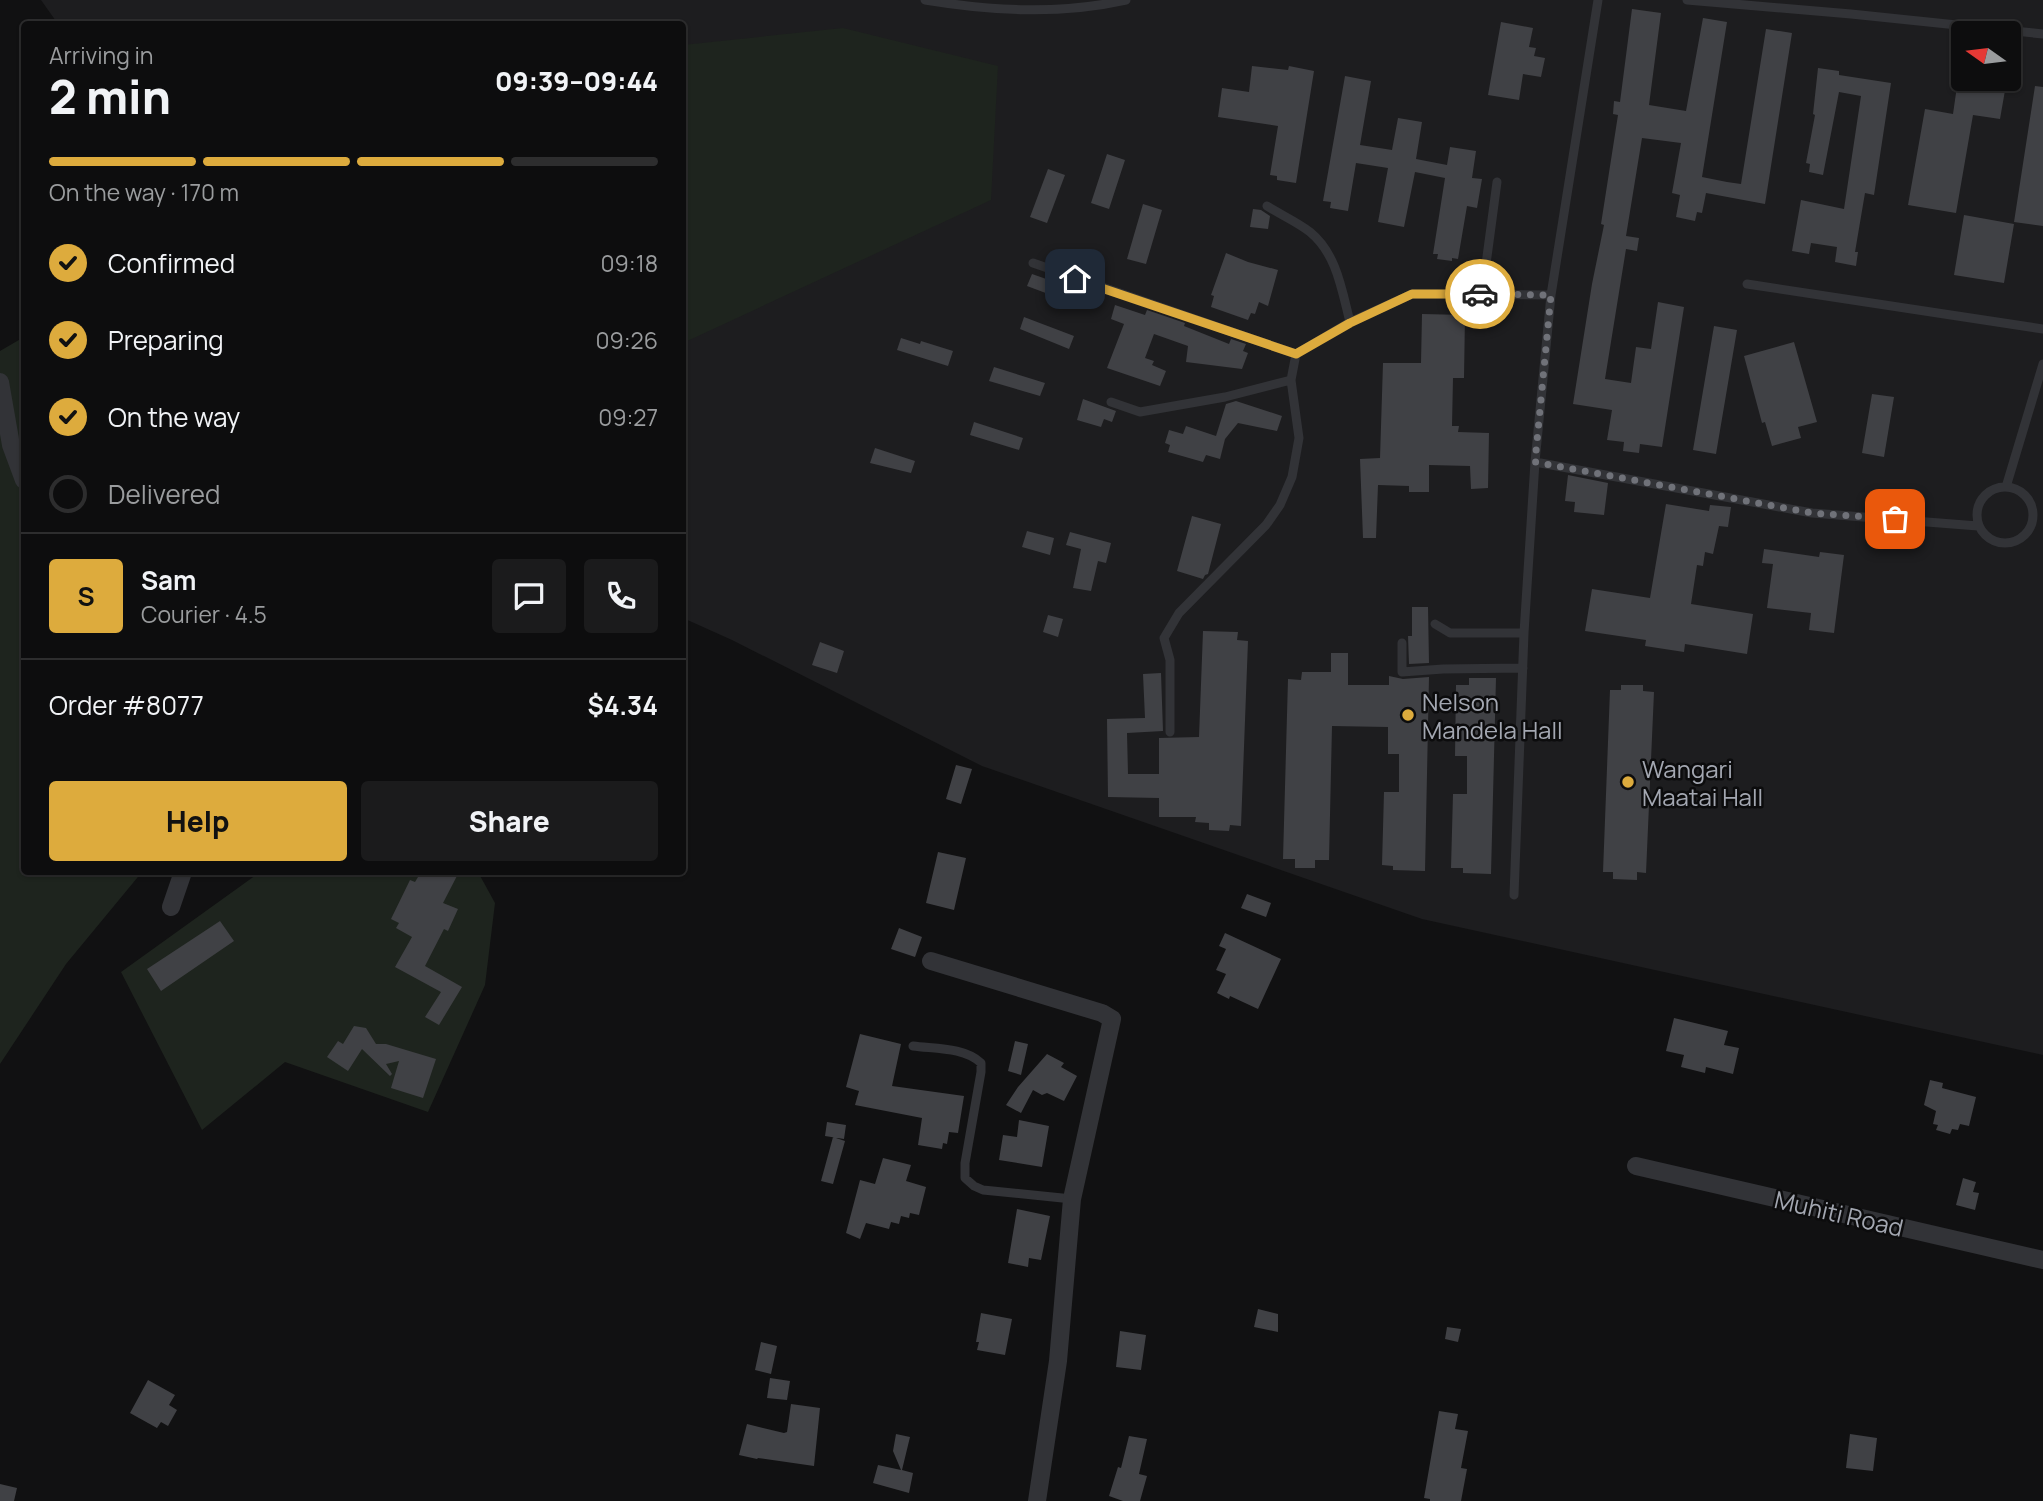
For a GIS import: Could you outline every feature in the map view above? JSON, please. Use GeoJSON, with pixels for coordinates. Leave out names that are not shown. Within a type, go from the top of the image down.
{"type":"FeatureCollection","features":[{"type":"Feature","properties":{"kind":"street"},"geometry":{"type":"LineString","coordinates":[[0,382],[11,445],[21,472]]}},
{"type":"Feature","properties":{"kind":"street"},"geometry":{"type":"LineString","coordinates":[[171,907],[182,875]]}},
{"type":"Feature","properties":{"kind":"street"},"geometry":{"type":"LineString","coordinates":[[931,961],[1102,1013],[1112,1019],[1072,1199],[1058,1361],[1037,1501]]}},
{"type":"Feature","properties":{"kind":"street","name":"Muhiti Road"},"geometry":{"type":"LineString","coordinates":[[1636,1166],[2043,1260]]}},
{"type":"Feature","properties":{"kind":"lane"},"geometry":{"type":"LineString","coordinates":[[925,0],[990,9],[1037,11],[1126,0]]}},
{"type":"Feature","properties":{"kind":"lane"},"geometry":{"type":"LineString","coordinates":[[1514,895],[1524,633],[1535,462],[1551,295],[1598,0]]}},
{"type":"Feature","properties":{"kind":"lane"},"geometry":{"type":"LineString","coordinates":[[1687,0],[2043,34]]}},
{"type":"Feature","properties":{"kind":"lane"},"geometry":{"type":"LineString","coordinates":[[1482,294],[1497,182]]}},
{"type":"Feature","properties":{"kind":"lane"},"geometry":{"type":"LineString","coordinates":[[1267,206],[1310,233],[1324,248],[1335,265],[1350,323]]}},
{"type":"Feature","properties":{"kind":"lane"},"geometry":{"type":"LineString","coordinates":[[1033,263],[1296,354],[1350,323],[1412,294],[1551,295]]}},
{"type":"Feature","properties":{"kind":"lane"},"geometry":{"type":"LineString","coordinates":[[1747,284],[2043,329]]}},
{"type":"Feature","properties":{"kind":"lane"},"geometry":{"type":"LineString","coordinates":[[1170,732],[1170,660],[1164,638],[1179,613],[1266,525],[1280,505],[1292,477],[1299,438],[1291,380],[1296,354]]}},
{"type":"Feature","properties":{"kind":"lane"},"geometry":{"type":"LineString","coordinates":[[2006,487],[2043,364]]}},
{"type":"Feature","properties":{"kind":"lane"},"geometry":{"type":"LineString","coordinates":[[1111,402],[1140,412],[1225,397],[1291,380]]}},
{"type":"Feature","properties":{"kind":"lane"},"geometry":{"type":"LineString","coordinates":[[1535,462],[1812,513],[1978,526]]}},
{"type":"Feature","properties":{"kind":"lane"},"geometry":{"type":"LineString","coordinates":[[2006,487],[2021,492],[2038,513],[2028,532],[2011,543],[1991,540],[1978,526],[1976,516],[1982,498],[1989,491],[2006,487]]}},
{"type":"Feature","properties":{"kind":"lane"},"geometry":{"type":"LineString","coordinates":[[1435,624],[1450,633],[1524,633]]}},
{"type":"Feature","properties":{"kind":"lane"},"geometry":{"type":"LineString","coordinates":[[1402,643],[1402,672],[1523,668]]}},
{"type":"Feature","properties":{"kind":"lane"},"geometry":{"type":"LineString","coordinates":[[913,1046],[963,1053],[974,1056],[981,1063],[965,1178],[983,1190],[1072,1199]]}},
{"type":"Feature","properties":{"kind":"shaded area"},"geometry":{"type":"Polygon","coordinates":[[[41,0],[2043,0],[2043,1055],[1422,919],[982,766],[686,619],[686,21],[56,21],[41,0]]]}},
{"type":"Feature","properties":{"kind":"shaded area"},"geometry":{"type":"Polygon","coordinates":[[[843,28],[998,66],[991,200],[686,342],[686,45],[843,28]]]}},
{"type":"Feature","properties":{"kind":"shaded area"},"geometry":{"type":"Polygon","coordinates":[[[21,339],[21,875],[140,875],[66,964],[0,1064],[0,351],[21,339]]]}},
{"type":"Feature","properties":{"kind":"shaded area"},"geometry":{"type":"Polygon","coordinates":[[[256,875],[480,875],[495,903],[485,985],[428,1112],[285,1062],[202,1130],[121,972],[256,875]]]}},
{"type":"Feature","properties":{"kind":"building"},"geometry":{"type":"Polygon","coordinates":[[[1632,9],[1661,13],[1649,105],[1686,111],[1703,18],[1727,22],[1702,177],[1727,182],[1741,184],[1766,29],[1792,33],[1765,204],[1706,193],[1702,213],[1697,212],[1695,221],[1676,217],[1680,195],[1672,193],[1681,143],[1642,138],[1626,236],[1639,238],[1637,251],[1626,249],[1605,379],[1631,383],[1636,347],[1651,349],[1658,302],[1684,307],[1662,447],[1640,444],[1639,453],[1623,451],[1624,442],[1607,440],[1612,410],[1573,404],[1604,225],[1601,224],[1618,115],[1613,114],[1614,101],[1620,102],[1632,9]]]}},
{"type":"Feature","properties":{"kind":"building"},"geometry":{"type":"Polygon","coordinates":[[[1501,22],[1533,28],[1529,47],[1536,48],[1534,56],[1545,58],[1541,77],[1523,74],[1519,100],[1488,95],[1501,22]]]}},
{"type":"Feature","properties":{"kind":"building"},"geometry":{"type":"Polygon","coordinates":[[[1252,66],[1288,70],[1289,66],[1314,71],[1296,183],[1277,180],[1277,176],[1270,175],[1278,126],[1218,117],[1222,88],[1249,92],[1252,66]]]}},
{"type":"Feature","properties":{"kind":"building"},"geometry":{"type":"Polygon","coordinates":[[[1818,68],[1839,71],[1839,75],[1891,83],[1874,195],[1865,193],[1855,252],[1858,252],[1856,266],[1835,262],[1837,247],[1811,243],[1809,254],[1792,251],[1801,200],[1844,209],[1861,96],[1839,92],[1823,175],[1809,172],[1810,164],[1806,163],[1815,115],[1818,68]]]}},
{"type":"Feature","properties":{"kind":"building"},"geometry":{"type":"Polygon","coordinates":[[[1345,76],[1371,81],[1360,145],[1392,150],[1398,118],[1422,122],[1416,159],[1447,165],[1450,147],[1476,151],[1472,178],[1482,179],[1477,208],[1467,206],[1458,259],[1437,259],[1438,254],[1433,254],[1445,178],[1415,172],[1404,227],[1378,222],[1388,168],[1356,163],[1348,211],[1330,208],[1331,202],[1323,201],[1345,76]]]}},
{"type":"Feature","properties":{"kind":"building"},"geometry":{"type":"Polygon","coordinates":[[[2035,86],[2043,87],[2043,226],[2014,222],[2035,86]]]}},
{"type":"Feature","properties":{"kind":"building"},"geometry":{"type":"Polygon","coordinates":[[[1956,91],[2005,91],[2000,119],[1973,115],[1956,213],[1908,205],[1925,109],[1953,114],[1956,91]]]}},
{"type":"Feature","properties":{"kind":"building"},"geometry":{"type":"Polygon","coordinates":[[[1107,154],[1125,160],[1109,209],[1091,203],[1107,154]]]}},
{"type":"Feature","properties":{"kind":"building"},"geometry":{"type":"Polygon","coordinates":[[[1048,169],[1065,175],[1047,223],[1030,217],[1048,169]]]}},
{"type":"Feature","properties":{"kind":"building"},"geometry":{"type":"Polygon","coordinates":[[[1143,204],[1162,210],[1146,264],[1127,259],[1143,204]]]}},
{"type":"Feature","properties":{"kind":"building"},"geometry":{"type":"Polygon","coordinates":[[[1253,209],[1261,210],[1270,216],[1268,229],[1250,227],[1253,209]]]}},
{"type":"Feature","properties":{"kind":"building"},"geometry":{"type":"Polygon","coordinates":[[[1964,215],[2014,224],[2004,283],[1954,275],[1964,215]]]}},
{"type":"Feature","properties":{"kind":"building"},"geometry":{"type":"Polygon","coordinates":[[[1226,253],[1278,270],[1268,306],[1259,302],[1255,314],[1251,313],[1248,320],[1211,307],[1214,296],[1211,295],[1226,253]]]}},
{"type":"Feature","properties":{"kind":"building"},"geometry":{"type":"Polygon","coordinates":[[[1032,274],[1072,288],[1067,301],[1027,286],[1032,274]]]}},
{"type":"Feature","properties":{"kind":"building"},"geometry":{"type":"Polygon","coordinates":[[[1115,305],[1145,315],[1147,310],[1185,323],[1184,326],[1229,344],[1231,339],[1246,344],[1243,351],[1248,353],[1242,369],[1186,362],[1188,346],[1154,334],[1145,358],[1154,361],[1152,365],[1166,371],[1160,386],[1107,368],[1124,324],[1111,319],[1115,305]]]}},
{"type":"Feature","properties":{"kind":"building"},"geometry":{"type":"Polygon","coordinates":[[[1422,314],[1465,315],[1464,378],[1453,378],[1452,426],[1459,426],[1458,432],[1489,433],[1488,488],[1471,489],[1470,466],[1429,465],[1429,492],[1409,492],[1409,486],[1378,485],[1376,538],[1363,538],[1360,459],[1380,458],[1383,363],[1421,363],[1422,314]]]}},
{"type":"Feature","properties":{"kind":"building"},"geometry":{"type":"Polygon","coordinates":[[[1024,317],[1074,336],[1069,349],[1020,329],[1024,317]]]}},
{"type":"Feature","properties":{"kind":"building"},"geometry":{"type":"Polygon","coordinates":[[[1714,326],[1737,330],[1716,454],[1693,450],[1714,326]]]}},
{"type":"Feature","properties":{"kind":"building"},"geometry":{"type":"Polygon","coordinates":[[[901,338],[953,351],[948,366],[897,350],[901,338]]]}},
{"type":"Feature","properties":{"kind":"building"},"geometry":{"type":"Polygon","coordinates":[[[1794,342],[1817,422],[1798,427],[1801,438],[1772,446],[1765,422],[1762,423],[1744,356],[1794,342]]]}},
{"type":"Feature","properties":{"kind":"building"},"geometry":{"type":"Polygon","coordinates":[[[994,367],[1045,383],[1040,396],[989,381],[994,367]]]}},
{"type":"Feature","properties":{"kind":"building"},"geometry":{"type":"Polygon","coordinates":[[[1872,394],[1894,397],[1884,457],[1862,453],[1872,394]]]}},
{"type":"Feature","properties":{"kind":"building"},"geometry":{"type":"Polygon","coordinates":[[[1083,399],[1116,411],[1112,422],[1104,419],[1101,427],[1077,420],[1083,399]]]}},
{"type":"Feature","properties":{"kind":"building"},"geometry":{"type":"Polygon","coordinates":[[[1236,401],[1282,416],[1277,431],[1238,423],[1225,439],[1220,459],[1206,455],[1203,462],[1168,452],[1170,445],[1165,443],[1169,430],[1183,434],[1186,426],[1216,436],[1226,404],[1236,401]]]}},
{"type":"Feature","properties":{"kind":"building"},"geometry":{"type":"Polygon","coordinates":[[[974,422],[1023,438],[1019,450],[970,435],[974,422]]]}},
{"type":"Feature","properties":{"kind":"building"},"geometry":{"type":"Polygon","coordinates":[[[875,448],[915,461],[911,473],[870,463],[875,448]]]}},
{"type":"Feature","properties":{"kind":"building"},"geometry":{"type":"Polygon","coordinates":[[[1568,475],[1608,483],[1604,515],[1574,512],[1575,502],[1565,501],[1568,475]]]}},
{"type":"Feature","properties":{"kind":"building"},"geometry":{"type":"Polygon","coordinates":[[[1666,504],[1709,511],[1710,505],[1731,507],[1728,527],[1719,526],[1713,554],[1705,552],[1703,566],[1697,565],[1691,604],[1753,614],[1747,654],[1685,644],[1684,652],[1645,646],[1646,640],[1585,631],[1592,589],[1650,598],[1666,504]]]}},
{"type":"Feature","properties":{"kind":"building"},"geometry":{"type":"Polygon","coordinates":[[[1192,516],[1221,524],[1208,574],[1203,579],[1177,571],[1192,516]]]}},
{"type":"Feature","properties":{"kind":"building"},"geometry":{"type":"Polygon","coordinates":[[[1027,531],[1054,538],[1050,555],[1022,547],[1027,531]]]}},
{"type":"Feature","properties":{"kind":"building"},"geometry":{"type":"Polygon","coordinates":[[[1070,532],[1111,543],[1106,563],[1098,561],[1091,591],[1073,588],[1081,549],[1066,545],[1070,532]]]}},
{"type":"Feature","properties":{"kind":"building"},"geometry":{"type":"Polygon","coordinates":[[[1764,549],[1819,557],[1820,552],[1844,555],[1834,633],[1809,630],[1811,613],[1767,608],[1773,564],[1762,563],[1764,549]]]}},
{"type":"Feature","properties":{"kind":"building"},"geometry":{"type":"Polygon","coordinates":[[[1412,607],[1428,607],[1429,663],[1409,664],[1408,636],[1412,636],[1412,607]]]}},
{"type":"Feature","properties":{"kind":"building"},"geometry":{"type":"Polygon","coordinates":[[[1048,615],[1063,619],[1058,637],[1043,632],[1048,615]]]}},
{"type":"Feature","properties":{"kind":"building"},"geometry":{"type":"Polygon","coordinates":[[[1203,631],[1238,632],[1237,640],[1248,641],[1241,826],[1230,825],[1229,831],[1209,830],[1209,823],[1195,822],[1196,817],[1159,817],[1159,798],[1108,797],[1107,719],[1145,718],[1143,674],[1161,673],[1163,731],[1127,733],[1128,774],[1159,774],[1159,738],[1199,737],[1203,631]]]}},
{"type":"Feature","properties":{"kind":"building"},"geometry":{"type":"Polygon","coordinates":[[[820,642],[844,651],[837,673],[812,665],[820,642]]]}},
{"type":"Feature","properties":{"kind":"building"},"geometry":{"type":"Polygon","coordinates":[[[1331,653],[1348,653],[1348,685],[1389,685],[1389,676],[1403,679],[1429,677],[1425,871],[1393,870],[1393,866],[1382,865],[1384,792],[1399,792],[1399,754],[1388,754],[1388,727],[1332,726],[1329,860],[1315,860],[1315,868],[1295,868],[1295,859],[1283,859],[1288,679],[1301,680],[1302,672],[1331,672],[1331,653]]]}},
{"type":"Feature","properties":{"kind":"building"},"geometry":{"type":"Polygon","coordinates":[[[1469,678],[1496,678],[1491,874],[1463,873],[1463,868],[1451,868],[1453,794],[1467,794],[1467,756],[1455,756],[1456,685],[1469,685],[1469,678]]]}},
{"type":"Feature","properties":{"kind":"building","name":"Wangari Maatai Hall"},"geometry":{"type":"Polygon","coordinates":[[[1621,685],[1643,685],[1643,691],[1654,692],[1646,873],[1637,872],[1637,880],[1613,879],[1613,872],[1603,872],[1610,690],[1621,690],[1621,685]]]}},
{"type":"Feature","properties":{"kind":"building"},"geometry":{"type":"Polygon","coordinates":[[[956,765],[972,769],[961,804],[946,799],[956,765]]]}},
{"type":"Feature","properties":{"kind":"building"},"geometry":{"type":"Polygon","coordinates":[[[938,852],[966,858],[954,910],[926,903],[938,852]]]}},
{"type":"Feature","properties":{"kind":"building"},"geometry":{"type":"Polygon","coordinates":[[[419,875],[457,875],[443,903],[458,909],[448,931],[444,929],[425,966],[462,987],[439,1025],[425,1017],[441,992],[395,967],[412,937],[396,928],[399,923],[391,919],[410,880],[415,882],[419,875]]]}},
{"type":"Feature","properties":{"kind":"building"},"geometry":{"type":"Polygon","coordinates":[[[1247,894],[1271,903],[1266,917],[1241,908],[1247,894]]]}},
{"type":"Feature","properties":{"kind":"building"},"geometry":{"type":"Polygon","coordinates":[[[220,921],[234,941],[161,991],[147,969],[220,921]]]}},
{"type":"Feature","properties":{"kind":"building"},"geometry":{"type":"Polygon","coordinates":[[[899,928],[922,937],[915,957],[891,949],[899,928]]]}},
{"type":"Feature","properties":{"kind":"building"},"geometry":{"type":"Polygon","coordinates":[[[1225,933],[1281,959],[1258,1009],[1217,993],[1226,974],[1216,970],[1226,949],[1219,946],[1225,933]]]}},
{"type":"Feature","properties":{"kind":"building"},"geometry":{"type":"Polygon","coordinates":[[[1674,1018],[1728,1031],[1724,1045],[1739,1048],[1733,1074],[1706,1067],[1705,1073],[1681,1067],[1684,1055],[1666,1051],[1674,1018]]]}},
{"type":"Feature","properties":{"kind":"building"},"geometry":{"type":"Polygon","coordinates":[[[354,1026],[366,1028],[376,1044],[386,1044],[436,1059],[423,1098],[391,1088],[399,1061],[386,1064],[392,1074],[390,1076],[362,1049],[348,1071],[327,1057],[338,1041],[343,1044],[354,1026]]]}},
{"type":"Feature","properties":{"kind":"building"},"geometry":{"type":"Polygon","coordinates":[[[860,1034],[901,1044],[892,1086],[964,1096],[958,1133],[949,1132],[947,1144],[943,1143],[942,1149],[918,1145],[922,1118],[855,1105],[859,1091],[846,1087],[860,1034]]]}},
{"type":"Feature","properties":{"kind":"building"},"geometry":{"type":"Polygon","coordinates":[[[1015,1041],[1028,1044],[1021,1075],[1008,1071],[1015,1041]]]}},
{"type":"Feature","properties":{"kind":"building"},"geometry":{"type":"Polygon","coordinates":[[[1047,1054],[1064,1063],[1061,1067],[1077,1076],[1064,1101],[1033,1090],[1021,1113],[1006,1105],[1018,1087],[1047,1054]]]}},
{"type":"Feature","properties":{"kind":"building"},"geometry":{"type":"Polygon","coordinates":[[[1930,1080],[1943,1083],[1942,1088],[1976,1097],[1969,1126],[1960,1124],[1958,1130],[1952,1129],[1950,1134],[1936,1130],[1938,1125],[1933,1124],[1936,1111],[1924,1105],[1930,1080]]]}},
{"type":"Feature","properties":{"kind":"building"},"geometry":{"type":"Polygon","coordinates":[[[1019,1120],[1049,1126],[1042,1167],[999,1160],[1003,1135],[1017,1137],[1019,1120]]]}},
{"type":"Feature","properties":{"kind":"building"},"geometry":{"type":"Polygon","coordinates":[[[827,1122],[846,1125],[844,1139],[825,1136],[827,1122]]]}},
{"type":"Feature","properties":{"kind":"building"},"geometry":{"type":"Polygon","coordinates":[[[833,1137],[845,1141],[833,1184],[821,1181],[833,1137]]]}},
{"type":"Feature","properties":{"kind":"building"},"geometry":{"type":"Polygon","coordinates":[[[883,1158],[911,1165],[906,1181],[926,1187],[919,1215],[910,1213],[909,1218],[901,1216],[899,1224],[891,1222],[889,1229],[866,1223],[860,1239],[846,1233],[860,1180],[875,1184],[883,1158]]]}},
{"type":"Feature","properties":{"kind":"building"},"geometry":{"type":"Polygon","coordinates":[[[1963,1178],[1976,1182],[1973,1192],[1979,1193],[1975,1210],[1956,1205],[1963,1178]]]}},
{"type":"Feature","properties":{"kind":"building"},"geometry":{"type":"Polygon","coordinates":[[[1017,1209],[1050,1216],[1041,1260],[1029,1258],[1028,1267],[1008,1263],[1017,1209]]]}},
{"type":"Feature","properties":{"kind":"building"},"geometry":{"type":"Polygon","coordinates":[[[1258,1309],[1278,1314],[1278,1332],[1254,1327],[1258,1309]]]}},
{"type":"Feature","properties":{"kind":"building"},"geometry":{"type":"Polygon","coordinates":[[[981,1313],[1012,1319],[1005,1355],[977,1350],[981,1313]]]}},
{"type":"Feature","properties":{"kind":"building"},"geometry":{"type":"Polygon","coordinates":[[[1447,1327],[1461,1329],[1458,1342],[1445,1339],[1447,1327]]]}},
{"type":"Feature","properties":{"kind":"building"},"geometry":{"type":"Polygon","coordinates":[[[1120,1331],[1146,1335],[1141,1370],[1116,1367],[1120,1331]]]}},
{"type":"Feature","properties":{"kind":"building"},"geometry":{"type":"Polygon","coordinates":[[[761,1342],[777,1346],[771,1374],[755,1370],[761,1342]]]}},
{"type":"Feature","properties":{"kind":"building"},"geometry":{"type":"Polygon","coordinates":[[[770,1378],[790,1381],[787,1400],[767,1398],[770,1378]]]}},
{"type":"Feature","properties":{"kind":"building"},"geometry":{"type":"Polygon","coordinates":[[[148,1380],[175,1395],[169,1405],[177,1410],[168,1426],[161,1422],[157,1428],[130,1413],[148,1380]]]}},
{"type":"Feature","properties":{"kind":"building"},"geometry":{"type":"Polygon","coordinates":[[[791,1404],[820,1408],[814,1466],[739,1455],[747,1424],[787,1432],[791,1404]]]}},
{"type":"Feature","properties":{"kind":"building"},"geometry":{"type":"Polygon","coordinates":[[[1439,1411],[1458,1414],[1455,1429],[1468,1431],[1461,1468],[1467,1469],[1461,1501],[1430,1501],[1424,1498],[1439,1411]]]}},
{"type":"Feature","properties":{"kind":"building"},"geometry":{"type":"Polygon","coordinates":[[[896,1434],[910,1437],[902,1470],[913,1473],[909,1493],[873,1483],[878,1465],[901,1470],[893,1451],[896,1434]]]}},
{"type":"Feature","properties":{"kind":"building"},"geometry":{"type":"Polygon","coordinates":[[[1850,1434],[1877,1438],[1873,1471],[1846,1468],[1850,1434]]]}},
{"type":"Feature","properties":{"kind":"building"},"geometry":{"type":"Polygon","coordinates":[[[1129,1436],[1147,1439],[1139,1474],[1147,1476],[1140,1501],[1123,1501],[1109,1496],[1118,1467],[1121,1468],[1129,1436]]]}},
{"type":"Feature","properties":{"kind":"building"},"geometry":{"type":"Polygon","coordinates":[[[0,1484],[17,1488],[14,1501],[0,1501],[0,1484]]]}},
{"type":"Feature","properties":{"kind":"way so far"},"geometry":{"type":"LineString","coordinates":[[1480,294],[1551,295],[1535,462],[1812,513],[1895,519]]}},
{"type":"Feature","properties":{"kind":"place","name":"Nelson Mandela Hall"},"geometry":{"type":"Point","coordinates":[1408,715]}},
{"type":"Feature","properties":{"kind":"place","name":"Wangari Maatai Hall"},"geometry":{"type":"Point","coordinates":[1628,782]}},
{"type":"Feature","properties":{"kind":"route"},"geometry":{"type":"LineString","coordinates":[[1075,279],[1296,354],[1350,323],[1412,294],[1480,294]]}}]}
